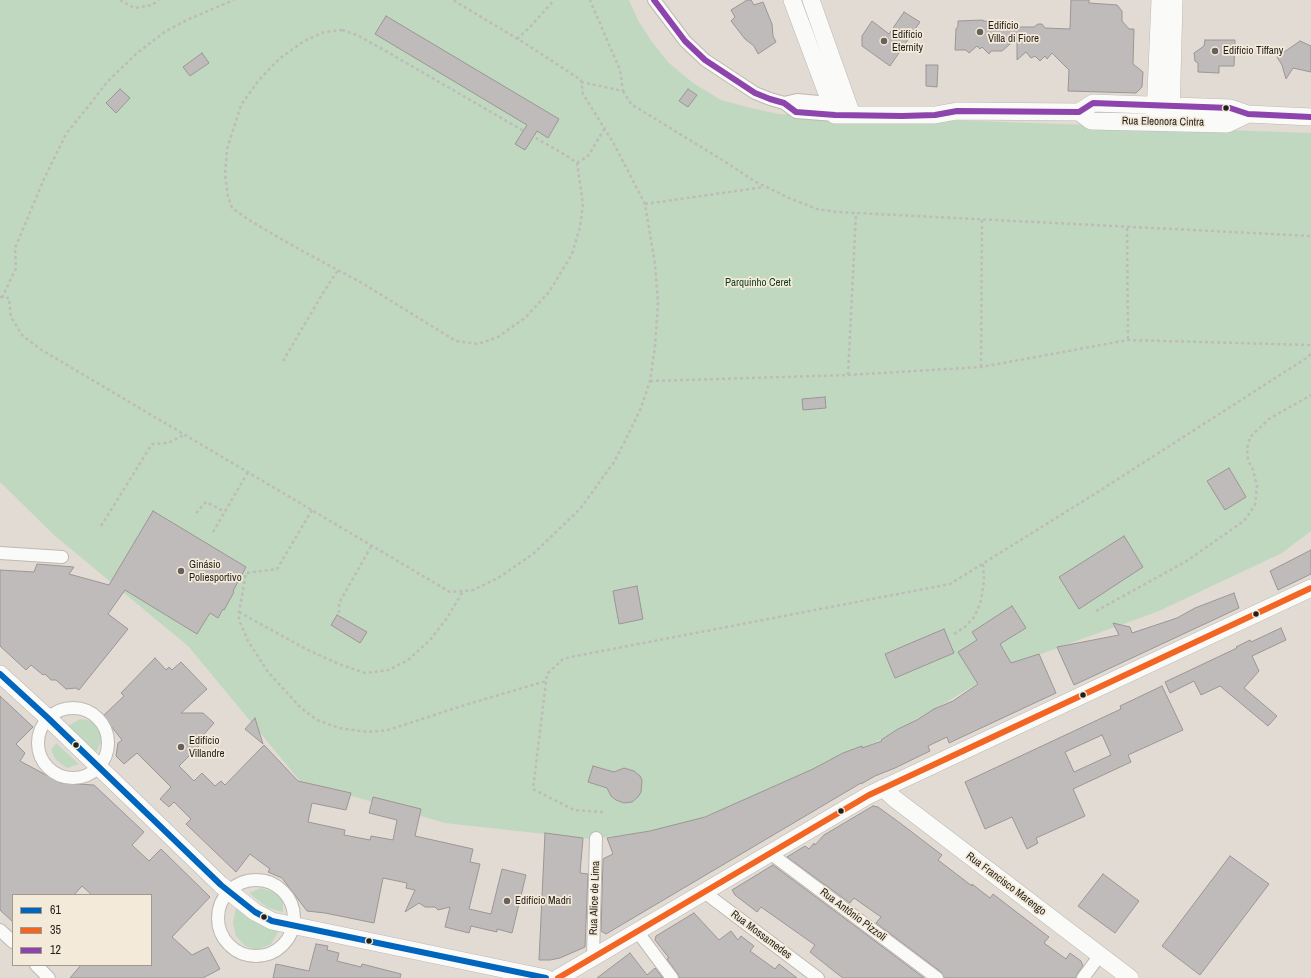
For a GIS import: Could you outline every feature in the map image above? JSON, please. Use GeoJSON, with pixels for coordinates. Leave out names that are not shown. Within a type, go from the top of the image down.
{"type":"FeatureCollection","features":[{"type":"Feature","properties":{"kind":"main road"},"geometry":{"type":"LineString","coordinates":[[792,0],[832,109]]}},
{"type":"Feature","properties":{"kind":"main road"},"geometry":{"type":"LineString","coordinates":[[811,0],[850,109]]}},
{"type":"Feature","properties":{"kind":"main road"},"geometry":{"type":"LineString","coordinates":[[1160,0],[1163,123]]}},
{"type":"Feature","properties":{"kind":"main road"},"geometry":{"type":"LineString","coordinates":[[1163,105],[1174,0]]}},
{"type":"Feature","properties":{"kind":"main road","name":"Rua Eleonora Cintra"},"geometry":{"type":"LineString","coordinates":[[832,109],[934,115],[957,111],[1079,112],[1093,103],[1230,108],[1248,114],[1311,117]]}},
{"type":"Feature","properties":{"kind":"main road","name":"Rua Eleonora Cintra"},"geometry":{"type":"LineString","coordinates":[[1079,112],[1091,121],[1227,124],[1248,114]]}},
{"type":"Feature","properties":{"kind":"main road"},"geometry":{"type":"LineString","coordinates":[[558,978],[869,795],[1311,588]]}},
{"type":"Feature","properties":{"kind":"main road"},"geometry":{"type":"LineString","coordinates":[[0,674],[100,767],[228,892],[255,912],[272,921],[294,926],[546,978]]}},
{"type":"Feature","properties":{"kind":"main road","name":"Rua Francisco Marengo"},"geometry":{"type":"LineString","coordinates":[[884,788],[894,799],[1130,978]]}},
{"type":"Feature","properties":{"kind":"street","name":"Rua Eleonora Cintra"},"geometry":{"type":"LineString","coordinates":[[654,0],[685,41],[705,60],[755,93],[784,103],[797,100],[832,109]]}},
{"type":"Feature","properties":{"kind":"street"},"geometry":{"type":"LineString","coordinates":[[0,553],[62,557]]}},
{"type":"Feature","properties":{"kind":"street"},"geometry":{"type":"LineString","coordinates":[[70,708],[82,709],[93,714],[102,722],[108,733],[109,745],[106,757],[100,767],[90,774],[80,778],[68,779],[58,776],[48,769],[41,760],[38,749],[38,738],[42,727],[48,718],[58,711],[70,708]]}},
{"type":"Feature","properties":{"kind":"street","name":"Rua Alice de Lima"},"geometry":{"type":"LineString","coordinates":[[593,957],[596,838]]}},
{"type":"Feature","properties":{"kind":"street","name":"Rua Antônio Pizzoli"},"geometry":{"type":"LineString","coordinates":[[770,853],[936,978]]}},
{"type":"Feature","properties":{"kind":"street"},"geometry":{"type":"LineString","coordinates":[[250,880],[262,880],[274,884],[284,892],[290,901],[294,913],[294,926],[289,938],[270,954],[257,956],[244,954],[233,949],[224,939],[219,928],[218,915],[221,903],[228,892],[238,884],[250,880]]}},
{"type":"Feature","properties":{"kind":"street","name":"Rua Mossamedes"},"geometry":{"type":"LineString","coordinates":[[704,892],[818,978]]}},
{"type":"Feature","properties":{"kind":"street"},"geometry":{"type":"LineString","coordinates":[[0,930],[12,941]]}},
{"type":"Feature","properties":{"kind":"street"},"geometry":{"type":"LineString","coordinates":[[637,931],[672,978]]}},
{"type":"Feature","properties":{"kind":"street"},"geometry":{"type":"LineString","coordinates":[[1083,978],[1100,955]]}},
{"type":"Feature","properties":{"kind":"street"},"geometry":{"type":"LineString","coordinates":[[37,966],[49,978]]}},
{"type":"Feature","properties":{"kind":"path"},"geometry":{"type":"LineString","coordinates":[[120,0],[134,8],[152,5],[159,0]]}},
{"type":"Feature","properties":{"kind":"path"},"geometry":{"type":"LineString","coordinates":[[234,0],[189,19],[166,31],[137,54],[107,82],[90,103],[66,134],[44,179],[15,248],[16,268],[1,298],[9,298],[11,317],[22,335],[40,349],[450,592],[474,590],[498,578],[533,554],[580,509],[597,487],[617,457],[641,408],[650,381],[655,347],[658,302],[655,264],[645,204],[605,128],[583,94],[581,80],[517,38],[452,0]]}},
{"type":"Feature","properties":{"kind":"path"},"geometry":{"type":"LineString","coordinates":[[517,38],[531,26],[554,0]]}},
{"type":"Feature","properties":{"kind":"path"},"geometry":{"type":"LineString","coordinates":[[590,0],[620,70],[623,91],[631,104],[724,160],[754,181],[789,198],[817,209],[837,212],[1127,228],[1311,236]]}},
{"type":"Feature","properties":{"kind":"path"},"geometry":{"type":"LineString","coordinates":[[342,30],[357,35],[577,162],[584,204],[580,227],[572,254],[549,292],[526,317],[498,338],[478,344],[456,341],[362,283],[249,220],[232,208],[228,196],[225,175],[227,149],[241,105],[259,80],[279,59],[304,41],[324,32],[342,30]]}},
{"type":"Feature","properties":{"kind":"path"},"geometry":{"type":"LineString","coordinates":[[581,82],[623,91]]}},
{"type":"Feature","properties":{"kind":"path"},"geometry":{"type":"LineString","coordinates":[[577,162],[588,156],[605,128]]}},
{"type":"Feature","properties":{"kind":"path"},"geometry":{"type":"LineString","coordinates":[[645,204],[765,186]]}},
{"type":"Feature","properties":{"kind":"path"},"geometry":{"type":"LineString","coordinates":[[848,375],[856,213]]}},
{"type":"Feature","properties":{"kind":"path"},"geometry":{"type":"LineString","coordinates":[[981,366],[982,220]]}},
{"type":"Feature","properties":{"kind":"path"},"geometry":{"type":"LineString","coordinates":[[1127,228],[1128,340]]}},
{"type":"Feature","properties":{"kind":"path"},"geometry":{"type":"LineString","coordinates":[[283,361],[338,270]]}},
{"type":"Feature","properties":{"kind":"path"},"geometry":{"type":"LineString","coordinates":[[650,381],[848,375],[981,366],[1128,340],[1311,346]]}},
{"type":"Feature","properties":{"kind":"path"},"geometry":{"type":"LineString","coordinates":[[603,812],[574,810],[533,789],[547,674],[563,659],[950,584],[1094,495],[1301,362],[1311,354]]}},
{"type":"Feature","properties":{"kind":"path"},"geometry":{"type":"LineString","coordinates":[[1096,611],[1185,562],[1244,521],[1255,505],[1257,486],[1253,470],[1248,460],[1247,449],[1250,437],[1269,418],[1311,395]]}},
{"type":"Feature","properties":{"kind":"path"},"geometry":{"type":"LineString","coordinates":[[101,526],[152,444],[168,443],[184,435]]}},
{"type":"Feature","properties":{"kind":"path"},"geometry":{"type":"LineString","coordinates":[[213,532],[248,472]]}},
{"type":"Feature","properties":{"kind":"path"},"geometry":{"type":"LineString","coordinates":[[196,513],[206,502],[225,512]]}},
{"type":"Feature","properties":{"kind":"path"},"geometry":{"type":"LineString","coordinates":[[312,510],[277,569],[246,573],[238,620],[248,641],[268,672],[301,708],[317,720],[339,728],[368,732],[388,730],[546,681]]}},
{"type":"Feature","properties":{"kind":"path"},"geometry":{"type":"LineString","coordinates":[[339,613],[339,603],[372,546]]}},
{"type":"Feature","properties":{"kind":"path"},"geometry":{"type":"LineString","coordinates":[[954,634],[965,627],[975,616],[981,600],[984,581],[983,564]]}},
{"type":"Feature","properties":{"kind":"path"},"geometry":{"type":"LineString","coordinates":[[239,612],[304,648],[339,664],[365,673],[389,670],[408,660],[430,640],[447,618],[463,591]]}},
{"type":"Feature","properties":{"kind":"green space","name":"Parquinho Ceret"},"geometry":{"type":"Polygon","coordinates":[[[0,0],[629,0],[638,20],[652,42],[668,62],[693,83],[721,100],[779,114],[1311,133],[1311,531],[1282,553],[1159,611],[1005,667],[893,734],[743,802],[668,830],[590,839],[445,823],[300,781],[188,646],[54,535],[0,482],[0,0]]]}},
{"type":"Feature","properties":{"kind":"green space"},"geometry":{"type":"Polygon","coordinates":[[[80,719],[92,721],[102,729],[102,740],[96,753],[68,726],[80,719]]]}},
{"type":"Feature","properties":{"kind":"green space"},"geometry":{"type":"Polygon","coordinates":[[[56,743],[79,764],[67,768],[56,760],[51,750],[56,743]]]}},
{"type":"Feature","properties":{"kind":"green space"},"geometry":{"type":"Polygon","coordinates":[[[261,888],[273,892],[283,900],[283,912],[268,908],[249,893],[261,888]]]}},
{"type":"Feature","properties":{"kind":"green space"},"geometry":{"type":"Polygon","coordinates":[[[236,908],[251,918],[279,931],[271,944],[257,950],[245,946],[236,936],[233,923],[236,908]]]}},
{"type":"Feature","properties":{"kind":"building"},"geometry":{"type":"Polygon","coordinates":[[[747,0],[751,0],[754,5],[763,2],[772,24],[773,36],[776,42],[758,54],[754,46],[745,39],[731,21],[735,17],[731,10],[747,0]]]}},
{"type":"Feature","properties":{"kind":"building"},"geometry":{"type":"Polygon","coordinates":[[[1071,0],[1089,0],[1089,3],[1117,5],[1122,11],[1122,21],[1129,29],[1134,29],[1133,64],[1143,72],[1142,87],[1136,93],[1068,91],[1069,70],[1052,53],[1047,59],[1045,56],[1040,61],[1035,56],[1031,58],[1026,52],[1017,60],[1017,38],[1002,51],[991,51],[989,54],[982,47],[980,49],[977,46],[969,53],[966,50],[955,50],[958,21],[983,20],[1000,22],[1008,27],[1034,27],[1038,24],[1042,24],[1045,28],[1070,29],[1071,0]]]}},
{"type":"Feature","properties":{"kind":"building","name":"Edifício Eternity"},"geometry":{"type":"Polygon","coordinates":[[[904,12],[920,22],[890,66],[862,46],[862,36],[872,21],[889,34],[904,12]]]}},
{"type":"Feature","properties":{"kind":"building"},"geometry":{"type":"Polygon","coordinates":[[[386,16],[559,119],[548,138],[537,131],[525,150],[515,144],[527,125],[375,34],[386,16]]]}},
{"type":"Feature","properties":{"kind":"building","name":"Edifício Tiffany"},"geometry":{"type":"Polygon","coordinates":[[[1205,40],[1235,40],[1234,66],[1219,66],[1219,73],[1198,72],[1198,63],[1195,61],[1194,53],[1204,46],[1205,40]]]}},
{"type":"Feature","properties":{"kind":"building"},"geometry":{"type":"Polygon","coordinates":[[[1300,41],[1311,46],[1311,72],[1293,68],[1286,79],[1282,65],[1277,57],[1300,41]]]}},
{"type":"Feature","properties":{"kind":"building"},"geometry":{"type":"Polygon","coordinates":[[[202,53],[209,63],[190,76],[183,67],[202,53]]]}},
{"type":"Feature","properties":{"kind":"building"},"geometry":{"type":"Polygon","coordinates":[[[926,65],[938,65],[937,87],[926,86],[926,65]]]}},
{"type":"Feature","properties":{"kind":"building"},"geometry":{"type":"Polygon","coordinates":[[[120,89],[130,98],[116,113],[106,103],[120,89]]]}},
{"type":"Feature","properties":{"kind":"building"},"geometry":{"type":"Polygon","coordinates":[[[688,89],[697,95],[688,107],[679,101],[688,89]]]}},
{"type":"Feature","properties":{"kind":"building"},"geometry":{"type":"Polygon","coordinates":[[[825,397],[826,408],[803,410],[802,399],[825,397]]]}},
{"type":"Feature","properties":{"kind":"building"},"geometry":{"type":"Polygon","coordinates":[[[1229,468],[1246,497],[1225,510],[1207,481],[1229,468]]]}},
{"type":"Feature","properties":{"kind":"building"},"geometry":{"type":"Polygon","coordinates":[[[153,511],[246,567],[233,591],[234,592],[218,618],[210,613],[197,634],[125,590],[108,614],[128,629],[79,690],[76,688],[66,689],[56,680],[51,680],[31,665],[26,670],[0,646],[0,570],[34,572],[37,564],[74,567],[69,574],[109,585],[153,511]]]}},
{"type":"Feature","properties":{"kind":"building"},"geometry":{"type":"Polygon","coordinates":[[[1124,536],[1143,567],[1079,609],[1059,577],[1124,536]]]}},
{"type":"Feature","properties":{"kind":"building"},"geometry":{"type":"Polygon","coordinates":[[[1311,550],[1311,574],[1278,590],[1270,571],[1311,550]]]}},
{"type":"Feature","properties":{"kind":"building"},"geometry":{"type":"Polygon","coordinates":[[[637,586],[643,619],[619,624],[613,591],[637,586]]]}},
{"type":"Feature","properties":{"kind":"building"},"geometry":{"type":"Polygon","coordinates":[[[1234,593],[1239,608],[1074,685],[1057,647],[1119,635],[1113,623],[1130,627],[1132,633],[1177,618],[1195,608],[1234,593]]]}},
{"type":"Feature","properties":{"kind":"building"},"geometry":{"type":"Polygon","coordinates":[[[1012,606],[1026,628],[1000,644],[1011,663],[1039,654],[1056,693],[949,743],[947,737],[928,746],[930,751],[861,783],[606,934],[601,931],[603,859],[613,854],[607,838],[650,831],[705,817],[813,769],[843,753],[882,741],[881,740],[898,729],[917,720],[934,709],[953,701],[978,684],[958,652],[977,640],[972,632],[1012,606]]]}},
{"type":"Feature","properties":{"kind":"building"},"geometry":{"type":"Polygon","coordinates":[[[337,615],[367,632],[360,643],[331,625],[337,615]]]}},
{"type":"Feature","properties":{"kind":"building"},"geometry":{"type":"Polygon","coordinates":[[[1281,628],[1286,640],[1252,656],[1259,671],[1244,688],[1277,716],[1268,726],[1220,686],[1201,695],[1194,681],[1170,693],[1165,682],[1237,648],[1236,647],[1250,640],[1251,642],[1281,628]]]}},
{"type":"Feature","properties":{"kind":"building"},"geometry":{"type":"Polygon","coordinates":[[[944,629],[954,653],[895,678],[885,654],[944,629]]]}},
{"type":"Feature","properties":{"kind":"building"},"geometry":{"type":"Polygon","coordinates":[[[155,658],[166,670],[169,667],[172,670],[181,662],[207,689],[181,713],[203,713],[214,723],[199,740],[200,745],[179,766],[194,781],[202,773],[215,786],[221,781],[225,785],[264,745],[298,781],[351,793],[346,810],[312,803],[308,822],[345,830],[344,835],[370,840],[371,836],[393,840],[397,820],[369,813],[373,797],[421,809],[415,836],[473,849],[470,862],[480,864],[469,909],[491,914],[502,869],[526,875],[512,933],[497,929],[497,932],[471,926],[469,933],[445,927],[450,907],[438,910],[435,907],[425,907],[419,903],[405,912],[415,890],[406,888],[407,883],[383,878],[374,923],[325,913],[307,911],[282,878],[268,872],[270,869],[250,854],[236,872],[186,824],[191,819],[174,802],[169,807],[160,799],[171,787],[137,753],[124,764],[116,756],[118,743],[122,740],[103,716],[124,696],[121,693],[155,658]]]}},
{"type":"Feature","properties":{"kind":"building"},"geometry":{"type":"Polygon","coordinates":[[[1162,686],[1183,730],[1128,755],[1131,762],[1073,789],[1085,816],[1036,838],[1038,843],[1027,849],[1012,817],[985,829],[965,782],[1121,709],[1120,706],[1162,686]],[[1102,735],[1065,752],[1074,772],[1111,755],[1102,735]]]}},
{"type":"Feature","properties":{"kind":"building"},"geometry":{"type":"Polygon","coordinates":[[[0,696],[33,727],[16,744],[25,753],[20,761],[61,783],[94,785],[144,832],[132,845],[149,861],[161,849],[210,897],[172,937],[192,955],[208,947],[220,969],[203,978],[70,978],[80,966],[152,966],[152,894],[91,894],[82,886],[75,894],[12,894],[12,921],[0,910],[0,696]]]}},
{"type":"Feature","properties":{"kind":"building"},"geometry":{"type":"Polygon","coordinates":[[[255,718],[258,728],[263,744],[245,729],[255,718]]]}},
{"type":"Feature","properties":{"kind":"building"},"geometry":{"type":"Polygon","coordinates":[[[593,766],[614,772],[624,768],[634,771],[642,780],[641,792],[638,797],[632,802],[624,803],[611,796],[607,788],[588,782],[593,766]]]}},
{"type":"Feature","properties":{"kind":"building"},"geometry":{"type":"Polygon","coordinates":[[[873,806],[878,807],[942,855],[938,860],[972,886],[972,884],[990,898],[993,894],[1049,937],[1044,943],[1066,959],[1070,953],[1081,961],[1083,966],[1076,978],[944,978],[941,972],[876,923],[881,917],[854,898],[850,903],[787,857],[805,846],[809,849],[824,835],[873,806]]]}},
{"type":"Feature","properties":{"kind":"building"},"geometry":{"type":"Polygon","coordinates":[[[545,833],[583,838],[580,873],[588,874],[585,947],[560,958],[539,960],[545,833]]]}},
{"type":"Feature","properties":{"kind":"building"},"geometry":{"type":"Polygon","coordinates":[[[1230,856],[1269,884],[1200,975],[1162,946],[1230,856]]]}},
{"type":"Feature","properties":{"kind":"building"},"geometry":{"type":"Polygon","coordinates":[[[773,865],[924,978],[843,978],[810,952],[815,945],[761,907],[757,912],[735,895],[732,890],[773,865]]]}},
{"type":"Feature","properties":{"kind":"building"},"geometry":{"type":"Polygon","coordinates":[[[1103,874],[1139,901],[1115,933],[1078,906],[1103,874]]]}},
{"type":"Feature","properties":{"kind":"building"},"geometry":{"type":"Polygon","coordinates":[[[694,913],[719,940],[731,931],[738,940],[741,936],[754,946],[750,951],[775,969],[779,964],[797,978],[679,978],[678,974],[667,959],[669,958],[655,940],[656,936],[694,913]]]}},
{"type":"Feature","properties":{"kind":"building"},"geometry":{"type":"Polygon","coordinates":[[[316,944],[328,946],[327,950],[339,953],[337,961],[361,967],[362,964],[401,974],[400,978],[273,978],[276,964],[309,971],[316,944]]]}},
{"type":"Feature","properties":{"kind":"building"},"geometry":{"type":"Polygon","coordinates":[[[630,953],[647,975],[655,968],[663,978],[597,978],[630,953]]]}},
{"type":"Feature","properties":{"kind":"transit line","name":"12"},"geometry":{"type":"LineString","coordinates":[[654,0],[685,41],[705,60],[755,93],[784,103],[796,112],[835,115],[902,116],[935,115],[957,111],[1079,112],[1093,103],[1230,108],[1248,114],[1311,117]]}},
{"type":"Feature","properties":{"kind":"transit line","name":"35"},"geometry":{"type":"LineString","coordinates":[[558,978],[869,795],[1311,588]]}},
{"type":"Feature","properties":{"kind":"transit line","name":"61"},"geometry":{"type":"LineString","coordinates":[[0,674],[48,718],[221,885],[255,912],[272,921],[546,978]]}},
{"type":"Feature","properties":{"kind":"place","name":"Edifício Villa di Fiore"},"geometry":{"type":"Point","coordinates":[980,32]}},
{"type":"Feature","properties":{"kind":"place","name":"Edifício Eternity"},"geometry":{"type":"Point","coordinates":[884,41]}},
{"type":"Feature","properties":{"kind":"place","name":"Edifício Tiffany"},"geometry":{"type":"Point","coordinates":[1215,51]}},
{"type":"Feature","properties":{"kind":"place","name":"Ginásio Poliesportivo"},"geometry":{"type":"Point","coordinates":[181,571]}},
{"type":"Feature","properties":{"kind":"place","name":"Edifício Villandre"},"geometry":{"type":"Point","coordinates":[181,747]}},
{"type":"Feature","properties":{"kind":"place","name":"Edifício Madri"},"geometry":{"type":"Point","coordinates":[507,901]}}]}
